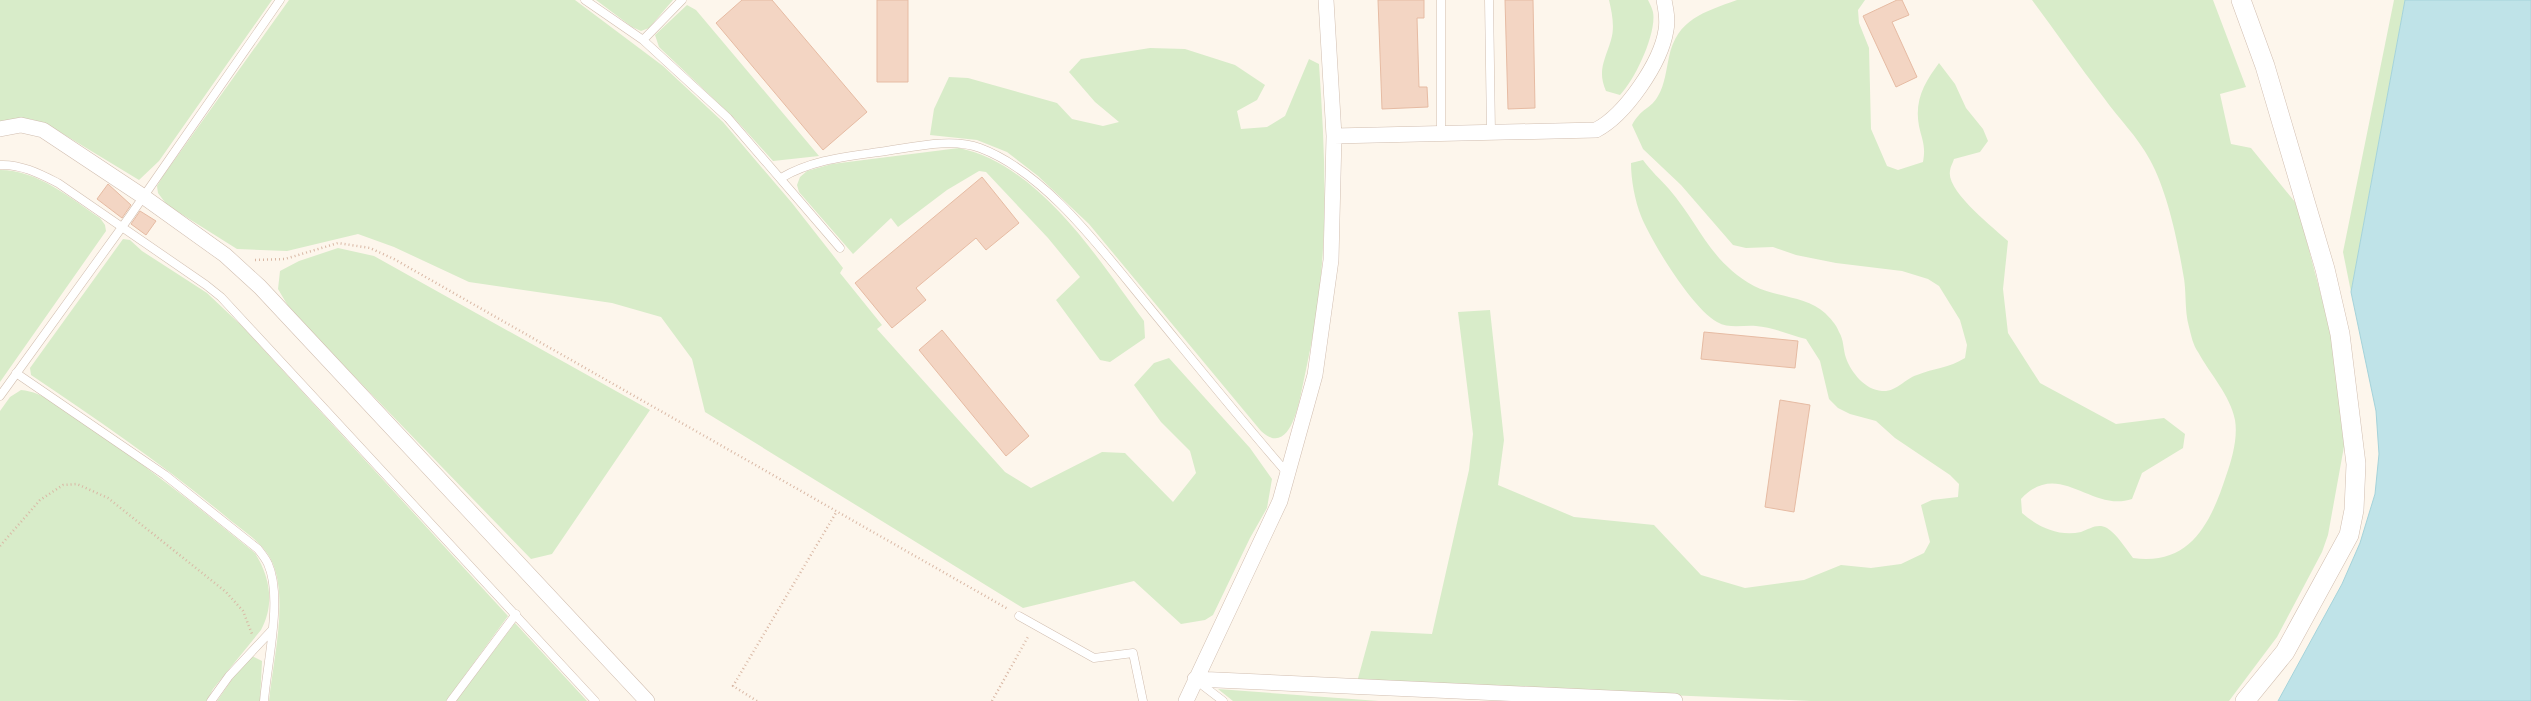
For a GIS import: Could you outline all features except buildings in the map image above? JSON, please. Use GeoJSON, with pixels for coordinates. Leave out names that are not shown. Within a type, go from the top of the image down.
{"type":"FeatureCollection","features":[{"type":"Feature","properties":{"kind":"street"},"geometry":{"type":"LineString","coordinates":[[1186,701],[1195,679],[1280,501],[1315,375],[1331,260],[1334,136],[1326,0]]}},
{"type":"Feature","properties":{"kind":"street"},"geometry":{"type":"LineString","coordinates":[[1334,136],[1441,132],[1596,130],[1608,124],[1640,87],[1659,53],[1666,30],[1664,0]]}},
{"type":"Feature","properties":{"kind":"street"},"geometry":{"type":"LineString","coordinates":[[2241,0],[2265,66],[2326,269],[2340,334],[2356,464],[2354,510],[2349,535],[2285,652],[2245,701]]}},
{"type":"Feature","properties":{"kind":"street"},"geometry":{"type":"LineString","coordinates":[[0,129],[21,125],[43,130],[144,197],[232,262],[260,287],[647,701]]}},
{"type":"Feature","properties":{"kind":"street"},"geometry":{"type":"LineString","coordinates":[[1195,679],[1675,701]]}},
{"type":"Feature","properties":{"kind":"lane"},"geometry":{"type":"LineString","coordinates":[[0,396],[144,197],[280,0]]}},
{"type":"Feature","properties":{"kind":"lane"},"geometry":{"type":"LineString","coordinates":[[585,0],[643,40],[728,118],[840,248]]}},
{"type":"Feature","properties":{"kind":"lane"},"geometry":{"type":"LineString","coordinates":[[643,40],[682,0]]}},
{"type":"Feature","properties":{"kind":"lane"},"geometry":{"type":"LineString","coordinates":[[1441,0],[1441,132]]}},
{"type":"Feature","properties":{"kind":"lane"},"geometry":{"type":"LineString","coordinates":[[1489,0],[1491,132]]}},
{"type":"Feature","properties":{"kind":"lane"},"geometry":{"type":"LineString","coordinates":[[781,178],[800,167],[828,159],[948,144],[978,147],[1004,159],[1036,182],[1083,227],[1288,474]]}},
{"type":"Feature","properties":{"kind":"lane"},"geometry":{"type":"LineString","coordinates":[[0,165],[14,166],[34,171],[58,183],[206,285],[221,297],[595,701]]}},
{"type":"Feature","properties":{"kind":"lane"},"geometry":{"type":"LineString","coordinates":[[16,373],[165,475],[258,549],[268,564],[274,586],[272,630],[264,701]]}},
{"type":"Feature","properties":{"kind":"lane"},"geometry":{"type":"LineString","coordinates":[[451,701],[516,614]]}},
{"type":"Feature","properties":{"kind":"lane"},"geometry":{"type":"LineString","coordinates":[[1019,616],[1094,658],[1133,653],[1143,701]]}},
{"type":"Feature","properties":{"kind":"lane"},"geometry":{"type":"LineString","coordinates":[[211,701],[229,676],[256,645],[272,630]]}},
{"type":"Feature","properties":{"kind":"lane"},"geometry":{"type":"LineString","coordinates":[[256,645],[264,645],[268,656]]}},
{"type":"Feature","properties":{"kind":"lane"},"geometry":{"type":"LineString","coordinates":[[1195,679],[1223,701]]}},
{"type":"Feature","properties":{"kind":"path"},"geometry":{"type":"LineString","coordinates":[[232,262],[285,259],[338,243],[370,248],[407,266],[1019,616]]}},
{"type":"Feature","properties":{"kind":"path"},"geometry":{"type":"LineString","coordinates":[[0,546],[40,500],[63,485],[77,484],[108,498],[226,592],[243,611],[256,645]]}},
{"type":"Feature","properties":{"kind":"path"},"geometry":{"type":"LineString","coordinates":[[757,701],[733,686],[837,511]]}},
{"type":"Feature","properties":{"kind":"path"},"geometry":{"type":"LineString","coordinates":[[992,701],[1034,624]]}},
{"type":"Feature","properties":{"kind":"green space"},"geometry":{"type":"Polygon","coordinates":[[[0,0],[272,0],[159,161],[139,180],[50,126],[31,119],[0,123],[0,0]]]}},
{"type":"Feature","properties":{"kind":"green space"},"geometry":{"type":"Polygon","coordinates":[[[289,0],[575,0],[663,66],[723,122],[792,203],[843,268],[840,273],[882,325],[877,329],[1005,472],[1031,488],[1102,452],[1125,453],[1173,502],[1196,473],[1190,451],[1161,422],[1134,385],[1154,363],[1169,358],[1250,448],[1272,479],[1267,508],[1250,538],[1213,615],[1205,620],[1181,624],[1134,581],[1023,608],[705,412],[692,359],[661,317],[612,303],[469,282],[394,247],[358,234],[287,251],[237,249],[167,205],[158,193],[157,186],[289,0]]]}},
{"type":"Feature","properties":{"kind":"green space"},"geometry":{"type":"Polygon","coordinates":[[[596,0],[673,0],[649,28],[641,31],[632,27],[596,0]]]}},
{"type":"Feature","properties":{"kind":"green space"},"geometry":{"type":"Polygon","coordinates":[[[1609,0],[1648,0],[1653,12],[1652,32],[1644,56],[1632,79],[1620,95],[1606,91],[1602,77],[1604,60],[1613,30],[1609,0]]]}},
{"type":"Feature","properties":{"kind":"green space"},"geometry":{"type":"Polygon","coordinates":[[[1737,0],[1865,0],[1858,10],[1859,23],[1869,48],[1871,129],[1887,166],[1898,170],[1923,162],[1924,147],[1918,117],[1919,100],[1925,84],[1939,63],[1955,84],[1966,108],[1983,129],[1988,141],[1980,152],[1954,159],[1950,170],[1951,179],[1955,189],[1972,209],[2008,241],[2003,289],[2008,333],[2040,383],[2116,424],[2164,418],[2185,434],[2183,448],[2142,473],[2132,499],[2117,501],[2103,499],[2062,485],[2049,484],[2035,488],[2021,499],[2022,513],[2035,523],[2057,532],[2081,532],[2097,526],[2107,528],[2121,542],[2133,558],[2153,559],[2170,555],[2184,548],[2196,537],[2205,524],[2220,493],[2230,463],[2236,434],[2235,420],[2229,402],[2192,340],[2187,320],[2184,280],[2178,245],[2171,215],[2156,172],[2139,143],[2032,0],[2213,0],[2246,87],[2220,94],[2231,144],[2251,148],[2295,202],[2330,329],[2342,404],[2345,441],[2328,535],[2322,552],[2277,637],[2229,701],[1811,701],[1357,682],[1371,631],[1432,634],[1469,470],[1473,434],[1458,312],[1490,310],[1504,440],[1498,485],[1574,517],[1654,525],[1701,575],[1745,588],[1804,580],[1841,565],[1871,568],[1901,564],[1924,553],[1930,542],[1921,505],[1932,500],[1958,497],[1959,484],[1950,475],[1895,438],[1876,421],[1850,414],[1838,408],[1829,399],[1820,361],[1806,339],[1775,329],[1726,325],[1717,322],[1707,315],[1674,274],[1646,228],[1637,204],[1631,163],[1643,160],[1680,202],[1706,242],[1726,265],[1739,276],[1762,290],[1800,300],[1818,307],[1831,319],[1841,335],[1846,358],[1851,369],[1864,384],[1876,390],[1887,391],[1912,377],[1953,364],[1965,358],[1967,345],[1960,320],[1939,286],[1928,279],[1902,271],[1836,263],[1796,255],[1773,247],[1746,248],[1733,245],[1681,185],[1643,149],[1632,125],[1635,119],[1652,104],[1660,91],[1664,82],[1673,44],[1678,34],[1685,25],[1703,13],[1737,0]]]}},
{"type":"Feature","properties":{"kind":"green space"},"geometry":{"type":"Polygon","coordinates":[[[2394,0],[2405,0],[2351,292],[2343,252],[2394,0]]]}},
{"type":"Feature","properties":{"kind":"green space"},"geometry":{"type":"Polygon","coordinates":[[[687,5],[696,10],[819,156],[773,161],[735,119],[659,47],[655,35],[687,5]]]}},
{"type":"Feature","properties":{"kind":"green space"},"geometry":{"type":"Polygon","coordinates":[[[1150,48],[1185,49],[1235,65],[1265,85],[1257,100],[1237,111],[1241,129],[1267,127],[1285,116],[1309,59],[1319,64],[1324,147],[1325,202],[1319,297],[1313,334],[1296,414],[1286,433],[1279,438],[1271,438],[1261,431],[1089,224],[1038,176],[1007,152],[977,140],[930,135],[934,109],[949,77],[968,78],[1057,103],[1072,119],[1103,126],[1119,122],[1095,102],[1069,72],[1081,59],[1150,48]]]}},
{"type":"Feature","properties":{"kind":"green space"},"geometry":{"type":"Polygon","coordinates":[[[959,148],[988,158],[1016,173],[1041,194],[1065,218],[1087,243],[1144,321],[1145,338],[1110,362],[1100,360],[1056,300],[1080,277],[1048,238],[986,172],[979,171],[947,190],[898,227],[891,218],[853,254],[799,192],[797,185],[800,177],[807,171],[832,164],[959,148]]]}},
{"type":"Feature","properties":{"kind":"green space"},"geometry":{"type":"Polygon","coordinates":[[[0,170],[14,171],[53,186],[100,218],[105,225],[106,231],[0,382],[0,170]]]}},
{"type":"Feature","properties":{"kind":"green space"},"geometry":{"type":"Polygon","coordinates":[[[123,239],[130,240],[142,251],[207,293],[243,327],[508,616],[446,701],[269,701],[278,631],[279,596],[273,564],[264,549],[244,531],[153,460],[105,425],[31,375],[30,368],[123,239]]]}},
{"type":"Feature","properties":{"kind":"green space"},"geometry":{"type":"Polygon","coordinates":[[[338,248],[374,256],[650,410],[552,554],[531,559],[291,311],[278,289],[280,271],[299,261],[338,248]]]}},
{"type":"Feature","properties":{"kind":"green space"},"geometry":{"type":"Polygon","coordinates":[[[21,390],[38,394],[53,402],[104,437],[170,486],[255,553],[264,572],[269,591],[268,610],[265,620],[261,630],[213,689],[207,701],[0,701],[0,411],[10,397],[21,390]]]}},
{"type":"Feature","properties":{"kind":"green space"},"geometry":{"type":"Polygon","coordinates":[[[515,623],[587,701],[456,701],[515,623]]]}},
{"type":"Feature","properties":{"kind":"green space"},"geometry":{"type":"Polygon","coordinates":[[[252,656],[262,661],[260,701],[217,701],[235,675],[252,656]]]}},
{"type":"Feature","properties":{"kind":"green space"},"geometry":{"type":"Polygon","coordinates":[[[1218,689],[1379,701],[1233,701],[1218,689]]]}},
{"type":"Feature","properties":{"kind":"water"},"geometry":{"type":"Polygon","coordinates":[[[2405,0],[2531,0],[2531,701],[2278,701],[2342,584],[2360,543],[2375,494],[2379,454],[2376,411],[2351,292],[2405,0]]]}}]}
